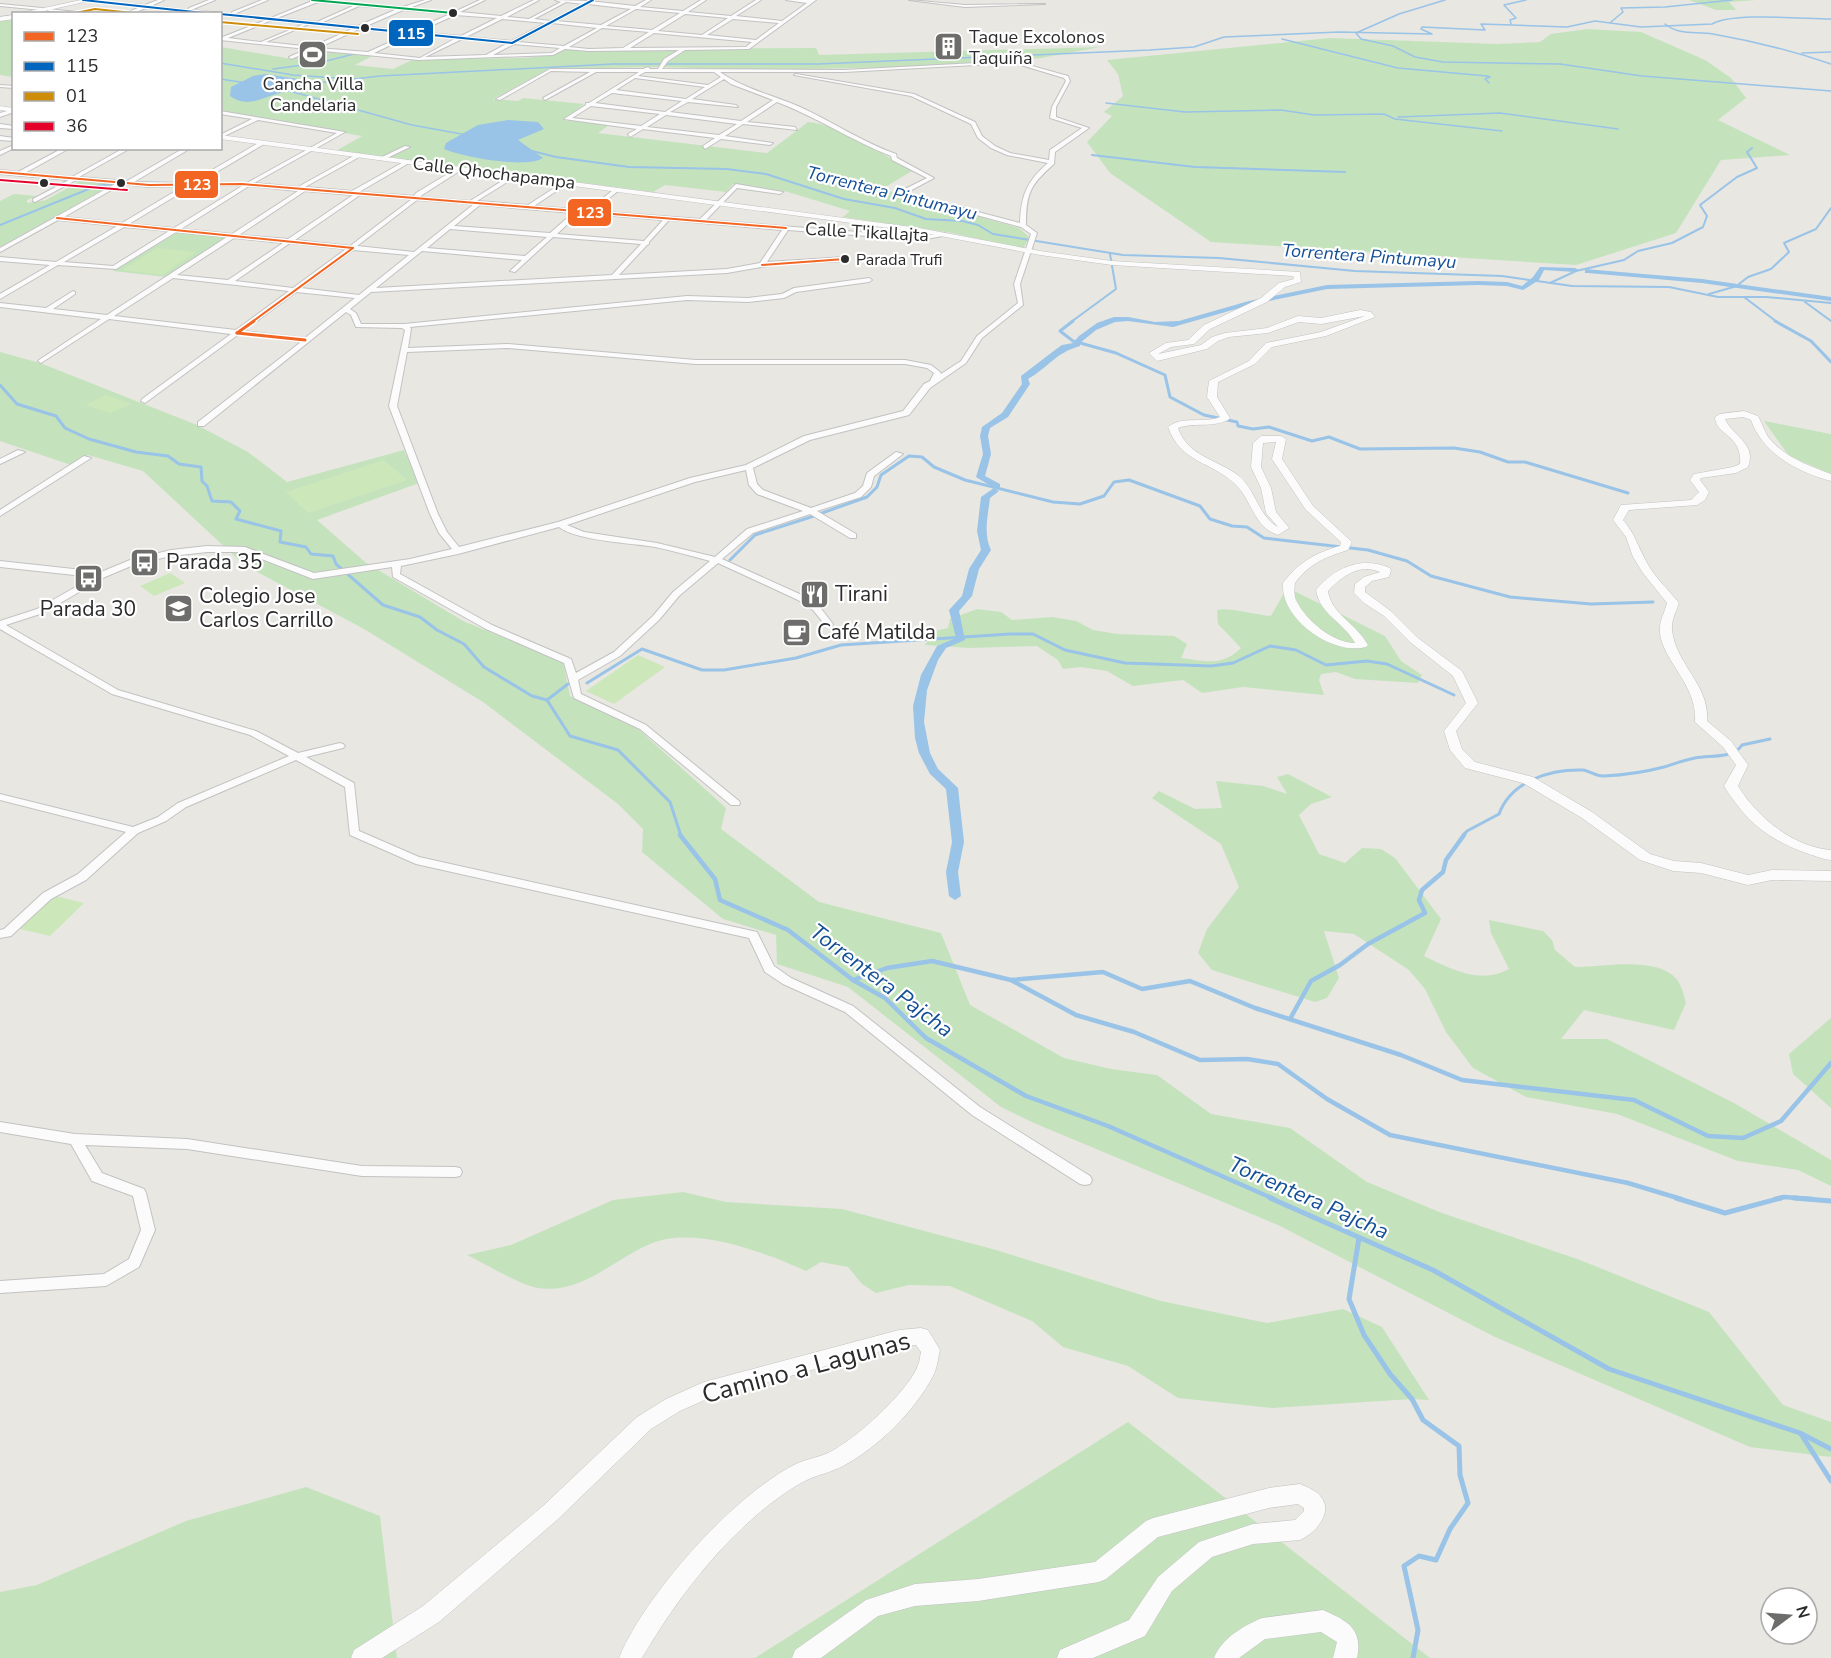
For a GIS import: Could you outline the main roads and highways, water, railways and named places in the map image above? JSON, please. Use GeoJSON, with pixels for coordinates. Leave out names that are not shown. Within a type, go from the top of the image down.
{"type":"FeatureCollection","features":[{"type":"Feature","properties":{"kind":"main road"},"geometry":{"type":"LineString","coordinates":[[38,12],[93,0]]}},
{"type":"Feature","properties":{"kind":"main road"},"geometry":{"type":"LineString","coordinates":[[32,12],[46,10]]}},
{"type":"Feature","properties":{"kind":"water"},"geometry":{"type":"Polygon","coordinates":[[[266,74],[311,81],[311,84],[249,102],[243,102],[230,96],[231,87],[253,76],[266,74]]]}},
{"type":"Feature","properties":{"kind":"water"},"geometry":{"type":"Polygon","coordinates":[[[508,120],[538,122],[544,129],[518,140],[543,158],[535,161],[510,162],[479,158],[444,149],[446,143],[478,125],[508,120]]]}},
{"type":"Feature","properties":{"kind":"waterway"},"geometry":{"type":"LineString","coordinates":[[1357,32],[1399,14],[1445,0]]}},
{"type":"Feature","properties":{"kind":"waterway"},"geometry":{"type":"LineString","coordinates":[[1511,24],[1510,20],[1516,18],[1504,5],[1526,0]]}},
{"type":"Feature","properties":{"kind":"waterway"},"geometry":{"type":"LineString","coordinates":[[1611,22],[1623,12],[1621,8],[1665,7],[1732,0]]}},
{"type":"Feature","properties":{"kind":"waterway"},"geometry":{"type":"LineString","coordinates":[[1668,26],[1712,24],[1722,20],[1752,17],[1831,19]]}},
{"type":"Feature","properties":{"kind":"waterway"},"geometry":{"type":"LineString","coordinates":[[1357,32],[1432,34],[1421,29],[1422,27],[1485,30],[1481,24],[1567,27],[1595,21],[1641,27],[1668,26]]}},
{"type":"Feature","properties":{"kind":"waterway"},"geometry":{"type":"LineString","coordinates":[[1668,26],[1682,32],[1713,34],[1743,40],[1831,64]]}},
{"type":"Feature","properties":{"kind":"waterway"},"geometry":{"type":"LineString","coordinates":[[309,84],[380,76],[613,64],[818,64],[1150,50],[1194,47],[1224,37],[1357,32]]}},
{"type":"Feature","properties":{"kind":"waterway"},"geometry":{"type":"LineString","coordinates":[[1357,32],[1361,39],[1393,46],[1415,57],[1443,62],[1560,64],[1642,76],[1831,91]]}},
{"type":"Feature","properties":{"kind":"waterway"},"geometry":{"type":"LineString","coordinates":[[1282,39],[1398,68],[1487,76],[1490,77],[1485,79],[1489,83]]}},
{"type":"Feature","properties":{"kind":"waterway"},"geometry":{"type":"LineString","coordinates":[[1802,53],[1831,52]]}},
{"type":"Feature","properties":{"kind":"waterway"},"geometry":{"type":"LineString","coordinates":[[273,69],[318,63],[354,54]]}},
{"type":"Feature","properties":{"kind":"waterway"},"geometry":{"type":"LineString","coordinates":[[222,63],[293,75],[337,78]]}},
{"type":"Feature","properties":{"kind":"waterway","name":"Torrentera Pintumayu"},"geometry":{"type":"LineString","coordinates":[[222,79],[247,83]]}},
{"type":"Feature","properties":{"kind":"waterway","name":"Torrentera Pintumayu"},"geometry":{"type":"LineString","coordinates":[[286,90],[412,125],[467,135]]}},
{"type":"Feature","properties":{"kind":"waterway"},"geometry":{"type":"LineString","coordinates":[[1106,103],[1185,112],[1281,110],[1314,115],[1384,114],[1395,119],[1502,131]]}},
{"type":"Feature","properties":{"kind":"waterway"},"geometry":{"type":"LineString","coordinates":[[1398,117],[1500,113],[1618,129]]}},
{"type":"Feature","properties":{"kind":"waterway"},"geometry":{"type":"LineString","coordinates":[[1550,283],[1576,271],[1624,260],[1638,251],[1672,243],[1703,227],[1707,216],[1700,205],[1737,177],[1757,168],[1747,152],[1752,148]]}},
{"type":"Feature","properties":{"kind":"waterway","name":"Torrentera Pintumayu"},"geometry":{"type":"LineString","coordinates":[[524,149],[556,157],[629,167],[727,169],[766,174],[844,199],[895,208],[926,219],[962,221],[978,225],[993,234],[1123,255],[1219,258],[1355,271],[1502,276],[1529,280]]}},
{"type":"Feature","properties":{"kind":"waterway"},"geometry":{"type":"LineString","coordinates":[[1092,155],[1195,167],[1345,172]]}},
{"type":"Feature","properties":{"kind":"waterway"},"geometry":{"type":"LineString","coordinates":[[0,225],[96,186],[113,184]]}},
{"type":"Feature","properties":{"kind":"waterway"},"geometry":{"type":"LineString","coordinates":[[1739,284],[1748,277],[1771,269],[1789,252],[1784,243],[1816,229],[1831,208]]}},
{"type":"Feature","properties":{"kind":"waterway"},"geometry":{"type":"LineString","coordinates":[[1071,322],[1116,289],[1110,254]]}},
{"type":"Feature","properties":{"kind":"waterway"},"geometry":{"type":"LineString","coordinates":[[1076,342],[1093,329],[1114,320],[1128,319],[1155,324],[1176,322],[1173,325],[1249,303],[1327,287],[1478,283],[1507,284],[1523,288],[1536,278],[1542,268],[1575,270]]}},
{"type":"Feature","properties":{"kind":"waterway"},"geometry":{"type":"LineString","coordinates":[[1588,271],[1702,281],[1831,299]]}},
{"type":"Feature","properties":{"kind":"waterway","name":"Torrentera Pintumayu"},"geometry":{"type":"LineString","coordinates":[[1537,281],[1550,283]]}},
{"type":"Feature","properties":{"kind":"waterway","name":"Torrentera Pintumayu"},"geometry":{"type":"LineString","coordinates":[[1550,283],[1572,286],[1669,287],[1718,297],[1744,297]]}},
{"type":"Feature","properties":{"kind":"waterway"},"geometry":{"type":"LineString","coordinates":[[1709,294],[1737,286]]}},
{"type":"Feature","properties":{"kind":"waterway","name":"Torrentera Pintumayu"},"geometry":{"type":"LineString","coordinates":[[1744,297],[1831,303]]}},
{"type":"Feature","properties":{"kind":"waterway"},"geometry":{"type":"LineString","coordinates":[[1744,297],[1777,322]]}},
{"type":"Feature","properties":{"kind":"waterway"},"geometry":{"type":"LineString","coordinates":[[1805,302],[1831,321]]}},
{"type":"Feature","properties":{"kind":"waterway"},"geometry":{"type":"LineString","coordinates":[[1073,321],[1060,331],[1073,341],[1116,353],[1165,375],[1170,397],[1204,415],[1237,422],[1238,426],[1253,429],[1269,427],[1312,441],[1329,437],[1360,449],[1454,448],[1480,452],[1508,462],[1525,462],[1628,493]]}},
{"type":"Feature","properties":{"kind":"waterway"},"geometry":{"type":"LineString","coordinates":[[1775,321],[1811,341],[1831,362]]}},
{"type":"Feature","properties":{"kind":"waterway"},"geometry":{"type":"LineString","coordinates":[[997,486],[980,477],[987,454],[984,436],[986,427],[1005,415],[1026,384],[1024,378],[1057,352],[1077,344]]}},
{"type":"Feature","properties":{"kind":"waterway","name":"Torrentera Pajcha"},"geometry":{"type":"LineString","coordinates":[[0,385],[17,404],[56,416],[65,428],[89,439],[136,452],[168,456],[179,464],[201,467],[202,481],[207,486],[212,501],[231,502],[240,511],[236,519],[281,531],[280,542],[306,547],[311,554],[333,556],[336,564],[383,605],[420,617],[437,630],[464,644],[484,667],[532,696],[547,700]]}},
{"type":"Feature","properties":{"kind":"waterway"},"geometry":{"type":"LineString","coordinates":[[822,513],[867,497],[877,487],[881,475],[909,456],[922,457],[934,467],[965,480],[1053,502],[1080,504],[1104,496],[1114,482],[1129,480],[1200,506],[1210,519],[1232,526],[1247,527],[1264,538],[1368,550],[1407,561],[1431,576],[1510,597],[1591,604],[1653,602]]}},
{"type":"Feature","properties":{"kind":"waterway"},"geometry":{"type":"LineString","coordinates":[[960,636],[954,610],[969,593],[974,569],[986,550],[982,538],[983,517],[986,497],[994,491]]}},
{"type":"Feature","properties":{"kind":"waterway"},"geometry":{"type":"LineString","coordinates":[[730,560],[755,535],[814,516]]}},
{"type":"Feature","properties":{"kind":"waterway"},"geometry":{"type":"LineString","coordinates":[[587,683],[642,649],[702,670],[724,670],[796,658],[841,645],[1033,634],[1065,650],[1125,663],[1211,666],[1233,663],[1270,646],[1296,650],[1326,665],[1367,661],[1387,664],[1454,695]]}},
{"type":"Feature","properties":{"kind":"waterway"},"geometry":{"type":"LineString","coordinates":[[955,896],[952,872],[958,842],[952,788],[932,769],[920,738],[918,722],[921,690],[933,660],[942,646],[960,640]]}},
{"type":"Feature","properties":{"kind":"waterway"},"geometry":{"type":"LineString","coordinates":[[547,700],[568,684]]}},
{"type":"Feature","properties":{"kind":"waterway","name":"Torrentera Pajcha"},"geometry":{"type":"LineString","coordinates":[[547,700],[570,736],[618,750],[670,802],[681,836]]}},
{"type":"Feature","properties":{"kind":"waterway"},"geometry":{"type":"LineString","coordinates":[[1463,836],[1467,831],[1499,814],[1505,803],[1522,785],[1545,775],[1570,770],[1583,770],[1601,776],[1634,773],[1695,758],[1733,753],[1742,745],[1770,739]]}},
{"type":"Feature","properties":{"kind":"waterway","name":"Torrentera Pajcha"},"geometry":{"type":"LineString","coordinates":[[680,835],[715,879],[720,900],[788,930],[853,980]]}},
{"type":"Feature","properties":{"kind":"waterway"},"geometry":{"type":"LineString","coordinates":[[1290,1019],[1311,981],[1340,965],[1368,944],[1425,913],[1419,900],[1422,890],[1443,872],[1446,860],[1464,835]]}},
{"type":"Feature","properties":{"kind":"waterway"},"geometry":{"type":"LineString","coordinates":[[853,980],[887,968],[932,961],[1011,980]]}},
{"type":"Feature","properties":{"kind":"waterway"},"geometry":{"type":"LineString","coordinates":[[1011,980],[1103,972],[1142,989],[1190,981],[1255,1008],[1401,1055],[1462,1080],[1634,1100],[1708,1136],[1743,1138],[1781,1121],[1831,1063]]}},
{"type":"Feature","properties":{"kind":"waterway","name":"Torrentera Pajcha"},"geometry":{"type":"LineString","coordinates":[[853,980],[885,998],[926,1038],[1026,1096],[1108,1126],[1274,1199]]}},
{"type":"Feature","properties":{"kind":"waterway"},"geometry":{"type":"LineString","coordinates":[[1011,980],[1076,1015],[1134,1032],[1200,1060],[1247,1059],[1278,1064],[1327,1099],[1390,1135],[1628,1183],[1681,1199]]}},
{"type":"Feature","properties":{"kind":"waterway"},"geometry":{"type":"LineString","coordinates":[[1775,1199],[1784,1197],[1812,1199]]}},
{"type":"Feature","properties":{"kind":"waterway","name":"Torrentera Pajcha"},"geometry":{"type":"LineString","coordinates":[[1270,1198],[1433,1270],[1609,1369],[1800,1433],[1831,1449]]}},
{"type":"Feature","properties":{"kind":"waterway"},"geometry":{"type":"LineString","coordinates":[[1676,1198],[1725,1213],[1781,1198]]}},
{"type":"Feature","properties":{"kind":"waterway"},"geometry":{"type":"LineString","coordinates":[[1794,1198],[1831,1201]]}},
{"type":"Feature","properties":{"kind":"waterway"},"geometry":{"type":"LineString","coordinates":[[1359,1238],[1349,1299],[1364,1335],[1390,1374],[1412,1399],[1423,1420],[1459,1446],[1460,1475],[1468,1503],[1450,1529],[1436,1560],[1419,1556],[1404,1566],[1418,1630],[1413,1658]]}},
{"type":"Feature","properties":{"kind":"waterway"},"geometry":{"type":"LineString","coordinates":[[1801,1434],[1831,1481]]}},
{"type":"Feature","properties":{"kind":"place","name":"Taque Excolonos Taquiña"},"geometry":{"type":"Point","coordinates":[948,47]}},
{"type":"Feature","properties":{"kind":"place","name":"Cancha Villa Candelaria"},"geometry":{"type":"Point","coordinates":[313,55]}},
{"type":"Feature","properties":{"kind":"place","name":"Parada Trufi"},"geometry":{"type":"Point","coordinates":[845,259]}},
{"type":"Feature","properties":{"kind":"place","name":"Parada 35"},"geometry":{"type":"Point","coordinates":[145,562]}},
{"type":"Feature","properties":{"kind":"place","name":"Parada 30"},"geometry":{"type":"Point","coordinates":[88,578]}},
{"type":"Feature","properties":{"kind":"place","name":"Tirani"},"geometry":{"type":"Point","coordinates":[814,594]}},
{"type":"Feature","properties":{"kind":"place","name":"Colegio Jose Carlos Carrillo"},"geometry":{"type":"Point","coordinates":[178,608]}},
{"type":"Feature","properties":{"kind":"place","name":"Café Matilda"},"geometry":{"type":"Point","coordinates":[796,632]}}]}
